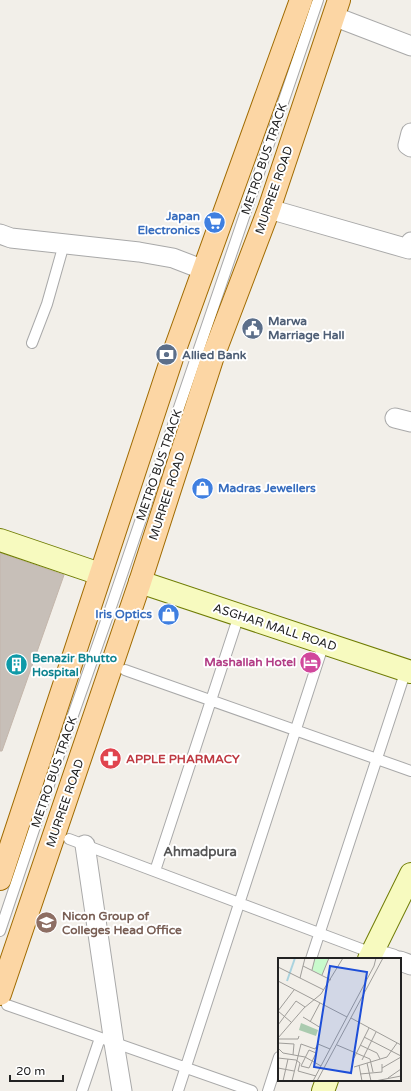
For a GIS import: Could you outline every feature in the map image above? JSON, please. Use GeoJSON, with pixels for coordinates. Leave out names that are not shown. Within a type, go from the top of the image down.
{"type":"FeatureCollection","features":[{"type":"Feature","properties":{"kind":"main road"},"geometry":{"type":"LineString","coordinates":[[0,879],[174,352],[301,0]]}},
{"type":"Feature","properties":{"kind":"main road","name":"MURREE ROAD"},"geometry":{"type":"LineString","coordinates":[[4,1000],[212,359],[269,209],[336,8]]}},
{"type":"Feature","properties":{"kind":"main road"},"geometry":{"type":"LineString","coordinates":[[0,540],[100,574]]}},
{"type":"Feature","properties":{"kind":"main road","name":"ASGHAR MALL ROAD"},"geometry":{"type":"LineString","coordinates":[[140,582],[408,671]]}},
{"type":"Feature","properties":{"kind":"main road"},"geometry":{"type":"LineString","coordinates":[[371,956],[411,874]]}},
{"type":"Feature","properties":{"kind":"main road"},"geometry":{"type":"LineString","coordinates":[[323,1091],[326,1081]]}},
{"type":"Feature","properties":{"kind":"street"},"geometry":{"type":"LineString","coordinates":[[336,8],[411,46]]}},
{"type":"Feature","properties":{"kind":"street"},"geometry":{"type":"LineString","coordinates":[[411,133],[408,145],[411,147]]}},
{"type":"Feature","properties":{"kind":"street"},"geometry":{"type":"LineString","coordinates":[[269,209],[409,249],[411,242]]}},
{"type":"Feature","properties":{"kind":"street"},"geometry":{"type":"LineString","coordinates":[[0,234],[11,238],[140,252],[173,258],[204,270]]}},
{"type":"Feature","properties":{"kind":"street"},"geometry":{"type":"LineString","coordinates":[[77,842],[107,1040],[122,1091]]}},
{"type":"Feature","properties":{"kind":"street"},"geometry":{"type":"LineString","coordinates":[[371,956],[386,958]]}},
{"type":"Feature","properties":{"kind":"street"},"geometry":{"type":"LineString","coordinates":[[401,961],[411,964]]}},
{"type":"Feature","properties":{"kind":"lane","name":"METRO BUS TRACK"},"geometry":{"type":"LineString","coordinates":[[0,931],[318,0]]}},
{"type":"Feature","properties":{"kind":"lane"},"geometry":{"type":"LineString","coordinates":[[32,343],[48,304],[64,244]]}},
{"type":"Feature","properties":{"kind":"lane"},"geometry":{"type":"LineString","coordinates":[[155,871],[239,615]]}},
{"type":"Feature","properties":{"kind":"lane"},"geometry":{"type":"LineString","coordinates":[[178,1091],[324,643]]}},
{"type":"Feature","properties":{"kind":"lane"},"geometry":{"type":"LineString","coordinates":[[125,670],[411,771]]}},
{"type":"Feature","properties":{"kind":"lane"},"geometry":{"type":"LineString","coordinates":[[311,958],[377,759],[408,671]]}},
{"type":"Feature","properties":{"kind":"lane"},"geometry":{"type":"LineString","coordinates":[[77,842],[320,933],[371,956]]}},
{"type":"Feature","properties":{"kind":"lane"},"geometry":{"type":"LineString","coordinates":[[4,1000],[107,1040],[252,1091]]}},
{"type":"Feature","properties":{"kind":"lane"},"geometry":{"type":"LineString","coordinates":[[82,1091],[107,1040]]}},
{"type":"Feature","properties":{"kind":"lane"},"geometry":{"type":"LineString","coordinates":[[268,1091],[278,1060]]}},
{"type":"Feature","properties":{"kind":"building","name":"Benazir Bhutto Hospital"},"geometry":{"type":"Polygon","coordinates":[[[0,553],[64,575],[2,751],[0,751],[0,553]]]}},
{"type":"Feature","properties":{"kind":"place","name":"Japan Electronics"},"geometry":{"type":"Point","coordinates":[215,223]}},
{"type":"Feature","properties":{"kind":"place","name":"Marwa Marriage Hall"},"geometry":{"type":"Point","coordinates":[253,328]}},
{"type":"Feature","properties":{"kind":"place","name":"Allied Bank"},"geometry":{"type":"Point","coordinates":[166,355]}},
{"type":"Feature","properties":{"kind":"place","name":"Madras Jewellers"},"geometry":{"type":"Point","coordinates":[203,488]}},
{"type":"Feature","properties":{"kind":"place","name":"Iris Optics"},"geometry":{"type":"Point","coordinates":[168,614]}},
{"type":"Feature","properties":{"kind":"place","name":"Mashallah Hotel"},"geometry":{"type":"Point","coordinates":[311,662]}},
{"type":"Feature","properties":{"kind":"place","name":"Benazir Bhutto Hospital"},"geometry":{"type":"Point","coordinates":[16,665]}},
{"type":"Feature","properties":{"kind":"place","name":"APPLE PHARMACY"},"geometry":{"type":"Point","coordinates":[111,759]}},
{"type":"Feature","properties":{"kind":"place","name":"Nicon Group of Colleges Head Office"},"geometry":{"type":"Point","coordinates":[46,923]}},
{"type":"Feature","properties":{"kind":"district","name":"Ahmadpura"},"geometry":{"type":"Point","coordinates":[200,851]}}]}
